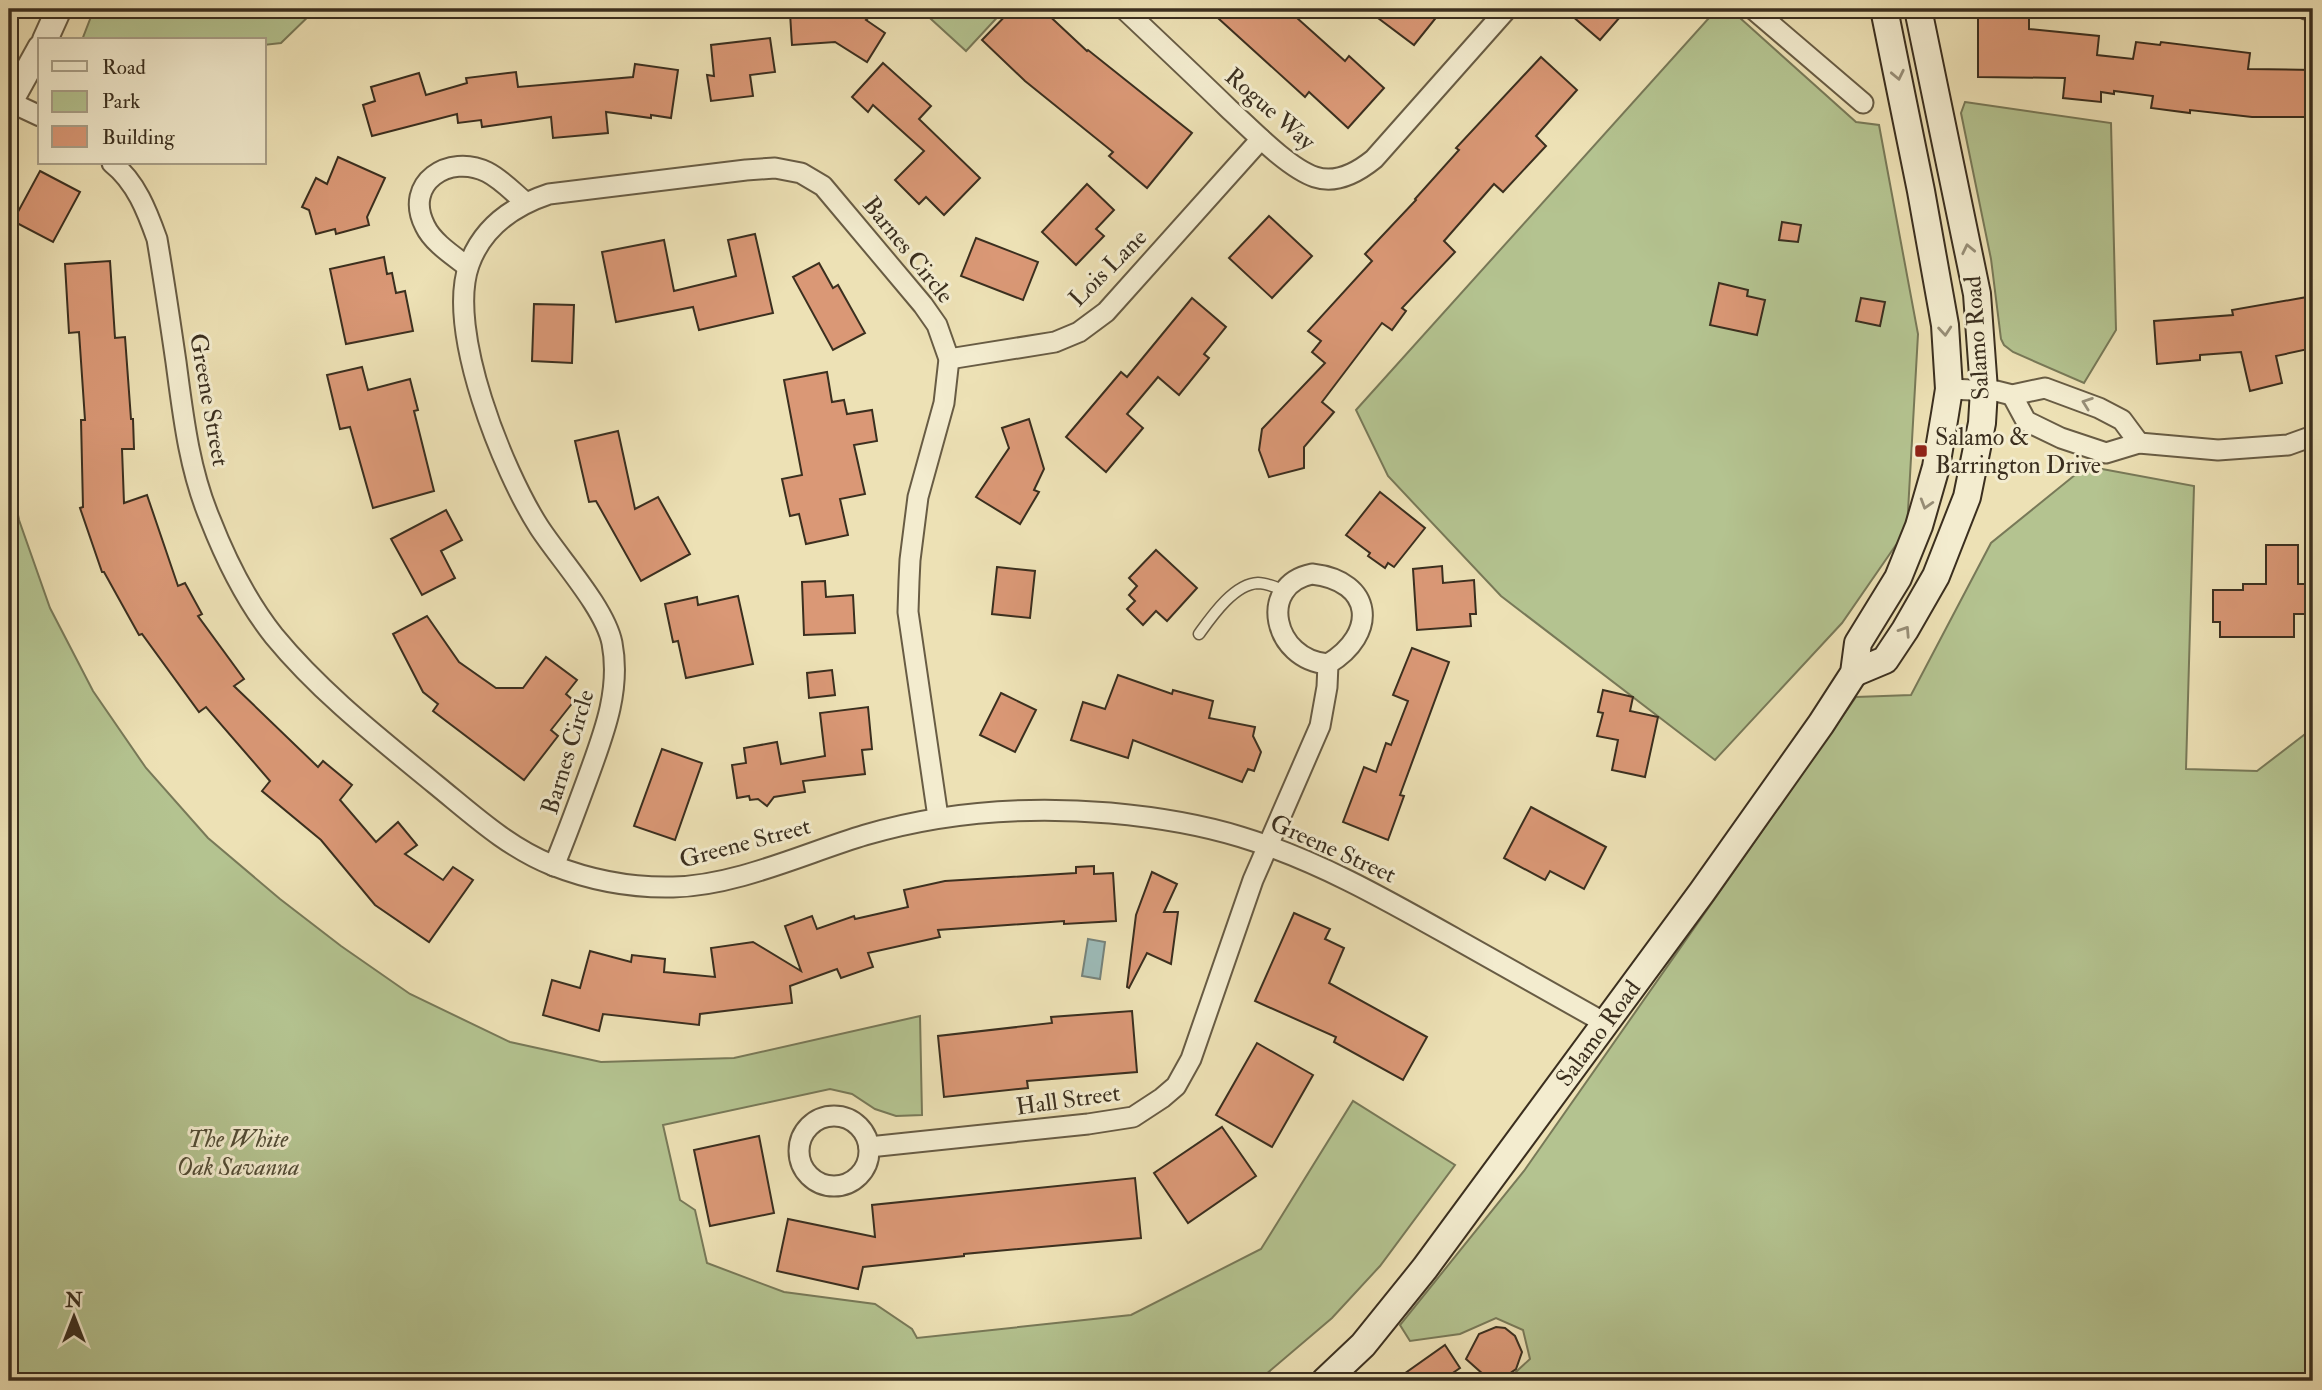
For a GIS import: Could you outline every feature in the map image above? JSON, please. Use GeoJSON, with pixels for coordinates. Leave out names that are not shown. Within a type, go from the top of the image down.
{"type":"FeatureCollection","features":[{"type":"Feature","properties":{"kind":"main road","name":"Salamo Road"},"geometry":{"type":"LineString","coordinates":[[1325,1381],[1363,1345],[1401,1299],[1492,1180],[1759,814],[1854,673],[1858,643],[1898,578],[1928,500],[1941,440],[1948,389],[1945,325],[1938,275],[1884,9]]}},
{"type":"Feature","properties":{"kind":"main road","name":"Salamo Road"},"geometry":{"type":"LineString","coordinates":[[1854,673],[1885,660],[1936,576],[1958,523],[1980,434],[1983,390],[1977,294],[1918,9]]}},
{"type":"Feature","properties":{"kind":"street"},"geometry":{"type":"LineString","coordinates":[[45,38],[59,9]]}},
{"type":"Feature","properties":{"kind":"street","name":"Rogue Way"},"geometry":{"type":"LineString","coordinates":[[1124,9],[1262,139],[1297,168],[1316,178],[1335,178],[1359,171],[1374,159],[1507,9]]}},
{"type":"Feature","properties":{"kind":"street"},"geometry":{"type":"LineString","coordinates":[[1753,9],[1863,103]]}},
{"type":"Feature","properties":{"kind":"street"},"geometry":{"type":"LineString","coordinates":[[2306,9],[2313,10]]}},
{"type":"Feature","properties":{"kind":"street"},"geometry":{"type":"LineString","coordinates":[[38,52],[10,103],[38,115]]}},
{"type":"Feature","properties":{"kind":"street","name":"Lois Lane"},"geometry":{"type":"LineString","coordinates":[[949,359],[1055,342],[1079,332],[1106,312],[1262,139]]}},
{"type":"Feature","properties":{"kind":"street","name":"Greene Street"},"geometry":{"type":"LineString","coordinates":[[113,164],[133,185],[148,213],[157,239],[186,440],[208,515],[235,576],[272,634],[358,720],[499,836],[529,854],[554,866],[604,881],[676,887],[748,873],[871,833],[938,817],[1002,811],[1110,813],[1193,825],[1267,846],[1386,899],[1605,1023]]}},
{"type":"Feature","properties":{"kind":"street"},"geometry":{"type":"LineString","coordinates":[[468,267],[426,228],[418,202],[420,193],[431,177],[452,168],[477,168],[495,177],[525,202]]}},
{"type":"Feature","properties":{"kind":"street","name":"Barnes Circle"},"geometry":{"type":"LineString","coordinates":[[554,866],[608,722],[616,675],[612,640],[596,608],[529,509],[513,480],[489,424],[474,368],[465,320],[463,290],[474,253],[490,230],[525,202],[549,194],[746,170],[775,168],[801,173],[823,186],[845,209],[937,325],[949,359],[944,403],[918,497],[908,612],[938,817]]}},
{"type":"Feature","properties":{"kind":"street"},"geometry":{"type":"LineString","coordinates":[[1948,389],[1983,390],[2012,395],[2045,388],[2099,408],[2122,420],[2139,443]]}},
{"type":"Feature","properties":{"kind":"street"},"geometry":{"type":"LineString","coordinates":[[2012,395],[2026,421],[2061,438],[2106,453],[2139,443],[2218,450],[2288,444],[2313,436]]}},
{"type":"Feature","properties":{"kind":"street"},"geometry":{"type":"LineString","coordinates":[[1322,575],[1337,579],[1350,587],[1359,601],[1362,618],[1359,634],[1351,647],[1328,664],[1313,663],[1306,659],[1287,644],[1280,630],[1280,599],[1291,584],[1302,576],[1322,575]]}},
{"type":"Feature","properties":{"kind":"street","name":"Hall Street"},"geometry":{"type":"LineString","coordinates":[[869,1147],[1133,1117],[1176,1086],[1191,1059],[1267,846],[1320,726],[1328,664]]}},
{"type":"Feature","properties":{"kind":"lane"},"geometry":{"type":"LineString","coordinates":[[1199,634],[1220,606],[1249,584],[1262,583],[1286,591]]}},
{"type":"Feature","properties":{"kind":"green space"},"geometry":{"type":"Polygon","coordinates":[[[94,9],[316,9],[281,43],[266,45],[266,38],[83,38],[94,9]]]}},
{"type":"Feature","properties":{"kind":"green space"},"geometry":{"type":"Polygon","coordinates":[[[920,9],[1005,9],[966,51],[920,9]]]}},
{"type":"Feature","properties":{"kind":"green space"},"geometry":{"type":"Polygon","coordinates":[[[1717,9],[1730,9],[1856,122],[1879,125],[1918,334],[1907,529],[1842,623],[1715,760],[1501,596],[1388,476],[1356,410],[1717,9]]]}},
{"type":"Feature","properties":{"kind":"green space"},"geometry":{"type":"Polygon","coordinates":[[[1965,102],[2111,123],[2116,330],[2084,383],[2013,352],[2001,339],[1991,259],[1961,113],[1965,102]]]}},
{"type":"Feature","properties":{"kind":"green space"},"geometry":{"type":"Polygon","coordinates":[[[2086,466],[2194,486],[2186,769],[2257,771],[2313,728],[2313,1381],[1506,1381],[1530,1359],[1523,1330],[1496,1318],[1460,1334],[1410,1341],[1400,1325],[1524,1171],[1856,697],[1911,695],[1991,543],[2086,466]]]}},
{"type":"Feature","properties":{"kind":"green space","name":"The White Oak Savanna"},"geometry":{"type":"Polygon","coordinates":[[[9,469],[19,520],[50,608],[93,691],[146,768],[208,838],[280,899],[410,994],[510,1042],[601,1062],[734,1058],[920,1016],[922,1115],[896,1116],[875,1109],[852,1094],[830,1089],[663,1125],[680,1200],[695,1210],[707,1263],[784,1292],[875,1304],[912,1329],[917,1338],[1131,1315],[1261,1249],[1353,1101],[1455,1165],[1380,1266],[1332,1318],[1258,1381],[9,1381],[9,469]]]}},
{"type":"Feature","properties":{"kind":"water"},"geometry":{"type":"Polygon","coordinates":[[[1088,939],[1105,942],[1100,979],[1082,976],[1088,939]]]}},
{"type":"Feature","properties":{"kind":"building"},"geometry":{"type":"Polygon","coordinates":[[[841,9],[878,9],[866,20],[885,33],[867,62],[835,42],[792,45],[790,13],[838,13],[841,9]]]}},
{"type":"Feature","properties":{"kind":"building"},"geometry":{"type":"Polygon","coordinates":[[[1012,9],[1042,9],[1087,51],[1192,133],[1147,188],[1109,156],[1113,152],[1025,81],[982,40],[1012,9]]]}},
{"type":"Feature","properties":{"kind":"building"},"geometry":{"type":"Polygon","coordinates":[[[1208,9],[1287,9],[1345,61],[1349,56],[1384,88],[1348,128],[1309,92],[1305,97],[1208,9]]]}},
{"type":"Feature","properties":{"kind":"building"},"geometry":{"type":"Polygon","coordinates":[[[1366,9],[1443,9],[1414,45],[1366,9]]]}},
{"type":"Feature","properties":{"kind":"building"},"geometry":{"type":"Polygon","coordinates":[[[1564,9],[1627,9],[1600,40],[1564,9]]]}},
{"type":"Feature","properties":{"kind":"building"},"geometry":{"type":"Polygon","coordinates":[[[1978,17],[2029,17],[2029,29],[2099,36],[2097,55],[2133,59],[2136,42],[2160,45],[2161,42],[2250,53],[2248,69],[2313,70],[2313,117],[2252,117],[2151,108],[2153,96],[2114,91],[2114,94],[2101,92],[2101,102],[2063,98],[2065,78],[1978,77],[1978,17]]]}},
{"type":"Feature","properties":{"kind":"building"},"geometry":{"type":"Polygon","coordinates":[[[770,38],[775,72],[750,75],[753,96],[711,101],[707,75],[714,76],[711,45],[770,38]]]}},
{"type":"Feature","properties":{"kind":"building"},"geometry":{"type":"Polygon","coordinates":[[[1541,57],[1577,90],[1536,136],[1546,146],[1503,192],[1494,184],[1444,241],[1455,252],[1402,308],[1406,311],[1392,330],[1382,323],[1322,402],[1334,412],[1304,447],[1304,468],[1269,477],[1259,450],[1262,429],[1325,363],[1312,352],[1321,341],[1308,331],[1372,261],[1365,254],[1459,150],[1456,148],[1541,57]]]}},
{"type":"Feature","properties":{"kind":"building"},"geometry":{"type":"Polygon","coordinates":[[[883,63],[931,106],[919,119],[980,178],[944,215],[926,197],[919,204],[895,180],[924,151],[873,105],[868,112],[852,97],[883,63]]]}},
{"type":"Feature","properties":{"kind":"building"},"geometry":{"type":"Polygon","coordinates":[[[635,64],[678,70],[671,118],[606,112],[608,133],[553,138],[551,117],[482,127],[481,120],[458,123],[457,114],[372,136],[363,105],[375,101],[371,87],[419,73],[426,95],[467,83],[466,78],[516,72],[518,87],[633,77],[635,64]]]}},
{"type":"Feature","properties":{"kind":"building"},"geometry":{"type":"Polygon","coordinates":[[[338,157],[385,178],[367,217],[369,225],[336,234],[335,229],[316,234],[309,210],[302,207],[316,178],[327,184],[338,157]]]}},
{"type":"Feature","properties":{"kind":"building"},"geometry":{"type":"Polygon","coordinates":[[[40,171],[80,192],[53,242],[13,221],[40,171]]]}},
{"type":"Feature","properties":{"kind":"building"},"geometry":{"type":"Polygon","coordinates":[[[1087,184],[1114,210],[1096,229],[1104,236],[1076,265],[1042,232],[1087,184]]]}},
{"type":"Feature","properties":{"kind":"building"},"geometry":{"type":"Polygon","coordinates":[[[1269,216],[1312,256],[1272,298],[1229,258],[1269,216]]]}},
{"type":"Feature","properties":{"kind":"building"},"geometry":{"type":"Polygon","coordinates":[[[1782,222],[1801,225],[1798,242],[1779,240],[1782,222]]]}},
{"type":"Feature","properties":{"kind":"building"},"geometry":{"type":"Polygon","coordinates":[[[755,234],[773,313],[699,330],[693,307],[616,322],[602,252],[664,240],[674,291],[736,276],[728,240],[755,234]]]}},
{"type":"Feature","properties":{"kind":"building"},"geometry":{"type":"Polygon","coordinates":[[[976,238],[1038,262],[1023,300],[961,276],[976,238]]]}},
{"type":"Feature","properties":{"kind":"building"},"geometry":{"type":"Polygon","coordinates":[[[384,257],[387,274],[392,273],[396,293],[405,291],[413,331],[346,344],[330,269],[384,257]]]}},
{"type":"Feature","properties":{"kind":"building"},"geometry":{"type":"Polygon","coordinates":[[[110,261],[115,338],[125,337],[133,419],[134,449],[122,449],[124,503],[147,495],[178,586],[185,583],[202,614],[198,616],[244,679],[234,686],[318,767],[323,761],[352,785],[340,800],[376,842],[398,822],[417,845],[405,854],[443,880],[453,867],[473,880],[429,942],[375,905],[321,840],[262,791],[270,781],[206,707],[199,712],[142,634],[139,635],[102,572],[80,508],[83,507],[81,420],[85,420],[79,332],[69,333],[65,264],[110,261]]]}},
{"type":"Feature","properties":{"kind":"building"},"geometry":{"type":"Polygon","coordinates":[[[819,263],[833,288],[838,285],[865,333],[833,350],[793,277],[819,263]]]}},
{"type":"Feature","properties":{"kind":"building"},"geometry":{"type":"Polygon","coordinates":[[[1719,283],[1748,290],[1747,296],[1765,300],[1757,335],[1710,325],[1719,283]]]}},
{"type":"Feature","properties":{"kind":"building"},"geometry":{"type":"Polygon","coordinates":[[[2307,297],[2313,323],[2313,348],[2276,356],[2282,383],[2250,391],[2241,352],[2200,355],[2200,360],[2157,364],[2154,321],[2233,315],[2232,310],[2307,297]]]}},
{"type":"Feature","properties":{"kind":"building"},"geometry":{"type":"Polygon","coordinates":[[[1192,298],[1226,327],[1204,354],[1209,358],[1179,395],[1158,377],[1127,414],[1143,428],[1106,472],[1066,437],[1121,372],[1127,377],[1192,298]]]}},
{"type":"Feature","properties":{"kind":"building"},"geometry":{"type":"Polygon","coordinates":[[[1861,298],[1885,302],[1880,326],[1856,321],[1861,298]]]}},
{"type":"Feature","properties":{"kind":"building"},"geometry":{"type":"Polygon","coordinates":[[[534,304],[574,305],[572,363],[532,361],[534,304]]]}},
{"type":"Feature","properties":{"kind":"building"},"geometry":{"type":"Polygon","coordinates":[[[362,367],[368,390],[410,379],[418,410],[414,411],[434,491],[373,508],[350,427],[340,429],[327,375],[362,367]]]}},
{"type":"Feature","properties":{"kind":"building"},"geometry":{"type":"Polygon","coordinates":[[[827,372],[832,402],[844,400],[847,414],[872,410],[877,441],[854,445],[865,494],[840,499],[848,535],[806,544],[799,514],[790,516],[782,479],[802,475],[784,380],[827,372]]]}},
{"type":"Feature","properties":{"kind":"building"},"geometry":{"type":"Polygon","coordinates":[[[1029,419],[1044,469],[1034,490],[1039,492],[1020,524],[976,497],[1009,448],[1002,428],[1029,419]]]}},
{"type":"Feature","properties":{"kind":"building"},"geometry":{"type":"Polygon","coordinates":[[[618,431],[635,509],[658,497],[690,554],[641,581],[596,501],[589,502],[575,441],[618,431]]]}},
{"type":"Feature","properties":{"kind":"building"},"geometry":{"type":"Polygon","coordinates":[[[1380,492],[1425,528],[1394,567],[1388,563],[1385,568],[1346,535],[1380,492]]]}},
{"type":"Feature","properties":{"kind":"building"},"geometry":{"type":"Polygon","coordinates":[[[446,510],[462,540],[441,551],[455,578],[422,595],[391,539],[446,510]]]}},
{"type":"Feature","properties":{"kind":"building"},"geometry":{"type":"Polygon","coordinates":[[[2266,545],[2298,545],[2298,584],[2305,584],[2305,614],[2294,614],[2294,637],[2220,637],[2220,622],[2213,622],[2213,590],[2243,590],[2243,584],[2266,584],[2266,545]]]}},
{"type":"Feature","properties":{"kind":"building"},"geometry":{"type":"Polygon","coordinates":[[[1156,550],[1197,588],[1167,621],[1156,611],[1143,625],[1127,609],[1135,601],[1129,595],[1137,586],[1129,578],[1156,550]]]}},
{"type":"Feature","properties":{"kind":"building"},"geometry":{"type":"Polygon","coordinates":[[[1442,566],[1443,583],[1474,580],[1476,614],[1470,614],[1471,626],[1417,630],[1413,569],[1442,566]]]}},
{"type":"Feature","properties":{"kind":"building"},"geometry":{"type":"Polygon","coordinates":[[[997,567],[1035,571],[1030,618],[992,614],[997,567]]]}},
{"type":"Feature","properties":{"kind":"building"},"geometry":{"type":"Polygon","coordinates":[[[825,581],[826,597],[853,595],[855,633],[804,635],[802,582],[825,581]]]}},
{"type":"Feature","properties":{"kind":"building"},"geometry":{"type":"Polygon","coordinates":[[[738,596],[753,664],[686,678],[678,641],[673,642],[665,604],[697,597],[698,605],[738,596]]]}},
{"type":"Feature","properties":{"kind":"building"},"geometry":{"type":"Polygon","coordinates":[[[427,616],[459,662],[496,688],[523,688],[546,657],[577,680],[566,694],[574,701],[551,730],[558,736],[524,780],[433,711],[438,704],[423,692],[393,634],[427,616]]]}},
{"type":"Feature","properties":{"kind":"building"},"geometry":{"type":"Polygon","coordinates":[[[1412,648],[1449,662],[1400,795],[1404,796],[1388,840],[1343,822],[1364,767],[1376,772],[1386,743],[1391,745],[1408,701],[1393,695],[1412,648]]]}},
{"type":"Feature","properties":{"kind":"building"},"geometry":{"type":"Polygon","coordinates":[[[832,670],[835,695],[809,698],[807,673],[832,670]]]}},
{"type":"Feature","properties":{"kind":"building"},"geometry":{"type":"Polygon","coordinates":[[[1118,675],[1172,694],[1173,690],[1213,701],[1209,718],[1255,727],[1253,736],[1261,752],[1254,771],[1248,769],[1242,782],[1133,740],[1128,758],[1071,740],[1083,702],[1105,709],[1118,675]]]}},
{"type":"Feature","properties":{"kind":"building"},"geometry":{"type":"Polygon","coordinates":[[[1603,690],[1633,697],[1630,711],[1658,717],[1645,777],[1612,770],[1618,740],[1597,736],[1603,713],[1598,712],[1603,690]]]}},
{"type":"Feature","properties":{"kind":"building"},"geometry":{"type":"Polygon","coordinates":[[[1001,693],[1036,710],[1015,752],[980,735],[1001,693]]]}},
{"type":"Feature","properties":{"kind":"building"},"geometry":{"type":"Polygon","coordinates":[[[868,707],[872,749],[862,750],[865,774],[803,781],[805,792],[774,797],[767,806],[758,799],[750,800],[749,796],[737,798],[732,765],[746,763],[744,748],[777,742],[781,764],[825,756],[820,713],[868,707]]]}},
{"type":"Feature","properties":{"kind":"building"},"geometry":{"type":"Polygon","coordinates":[[[662,749],[702,763],[675,840],[634,826],[662,749]]]}},
{"type":"Feature","properties":{"kind":"building"},"geometry":{"type":"Polygon","coordinates":[[[1531,807],[1606,847],[1584,889],[1550,871],[1545,880],[1504,858],[1531,807]]]}},
{"type":"Feature","properties":{"kind":"building"},"geometry":{"type":"Polygon","coordinates":[[[1094,866],[1094,874],[1113,873],[1116,921],[1064,924],[1064,921],[938,930],[940,937],[868,953],[873,967],[841,978],[837,969],[790,986],[792,1003],[700,1014],[699,1025],[603,1014],[599,1031],[543,1015],[552,980],[580,988],[590,951],[631,962],[632,955],[665,959],[664,972],[715,977],[711,948],[753,942],[801,971],[785,926],[812,916],[817,929],[854,916],[855,919],[908,907],[904,890],[945,881],[1076,873],[1076,867],[1094,866]]]}},
{"type":"Feature","properties":{"kind":"building"},"geometry":{"type":"Polygon","coordinates":[[[1152,872],[1177,884],[1164,912],[1178,912],[1171,964],[1147,953],[1129,988],[1136,915],[1152,872]]]}},
{"type":"Feature","properties":{"kind":"building"},"geometry":{"type":"Polygon","coordinates":[[[1294,913],[1330,929],[1325,939],[1344,948],[1329,983],[1427,1037],[1403,1080],[1334,1042],[1336,1037],[1255,1001],[1294,913]]]}},
{"type":"Feature","properties":{"kind":"building"},"geometry":{"type":"Polygon","coordinates":[[[1132,1011],[1137,1072],[1027,1081],[1028,1088],[944,1097],[938,1036],[1052,1023],[1051,1017],[1132,1011]]]}},
{"type":"Feature","properties":{"kind":"building"},"geometry":{"type":"Polygon","coordinates":[[[1257,1043],[1313,1075],[1272,1147],[1216,1115],[1257,1043]]]}},
{"type":"Feature","properties":{"kind":"building"},"geometry":{"type":"Polygon","coordinates":[[[1222,1127],[1256,1176],[1188,1223],[1154,1173],[1222,1127]]]}},
{"type":"Feature","properties":{"kind":"building"},"geometry":{"type":"Polygon","coordinates":[[[759,1136],[774,1213],[710,1226],[694,1150],[759,1136]]]}},
{"type":"Feature","properties":{"kind":"building"},"geometry":{"type":"Polygon","coordinates":[[[1135,1178],[1141,1238],[964,1254],[863,1267],[858,1289],[777,1271],[788,1219],[875,1237],[872,1205],[1135,1178]]]}},
{"type":"Feature","properties":{"kind":"building"},"geometry":{"type":"Polygon","coordinates":[[[1496,1327],[1505,1328],[1515,1336],[1522,1352],[1516,1369],[1497,1378],[1484,1375],[1466,1359],[1479,1334],[1496,1327]]]}},
{"type":"Feature","properties":{"kind":"building"},"geometry":{"type":"Polygon","coordinates":[[[1445,1345],[1460,1368],[1441,1381],[1394,1381],[1445,1345]]]}},
{"type":"Feature","properties":{"kind":"place","name":"Salamo & Barrington Drive"},"geometry":{"type":"Point","coordinates":[1921,451]}}]}
